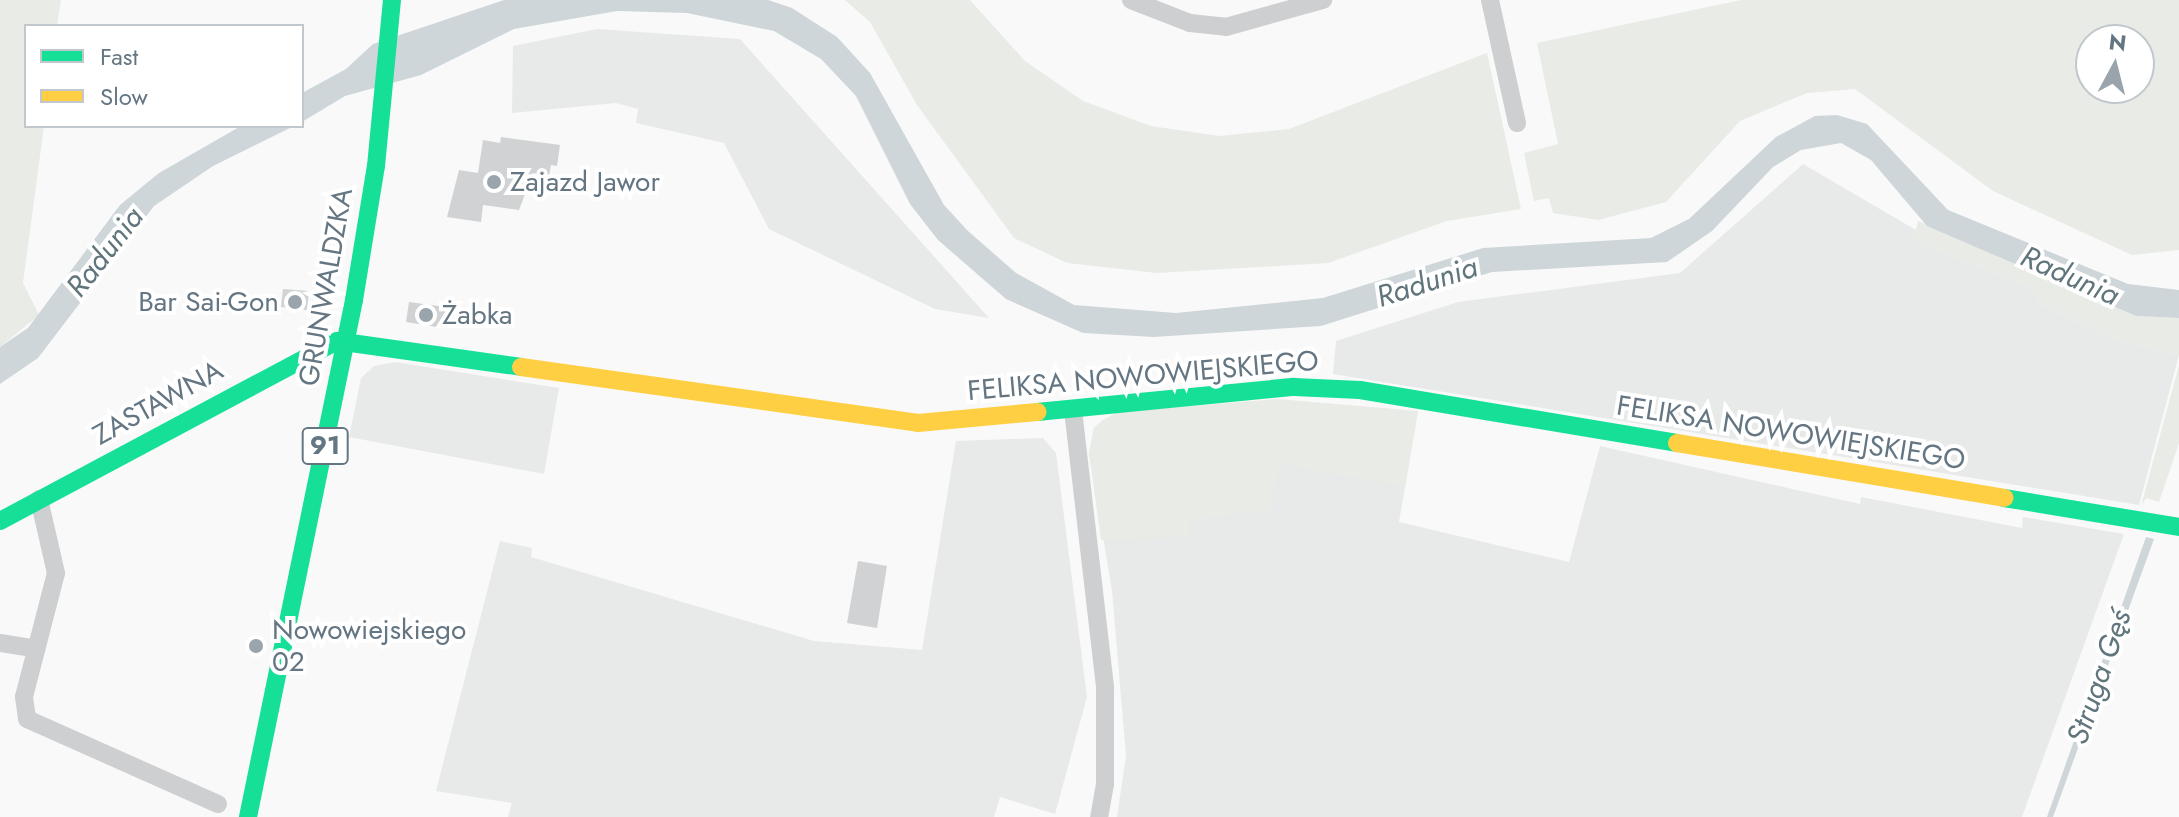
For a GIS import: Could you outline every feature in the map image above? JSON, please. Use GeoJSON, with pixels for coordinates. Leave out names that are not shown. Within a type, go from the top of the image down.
{"type":"FeatureCollection","features":[{"type":"Feature","properties":{"kind":"street"},"geometry":{"type":"LineString","coordinates":[[1131,0],[1190,23],[1226,27],[1323,0]]}},
{"type":"Feature","properties":{"kind":"street"},"geometry":{"type":"LineString","coordinates":[[1490,0],[1517,123]]}},
{"type":"Feature","properties":{"kind":"street","name":"GRUNWALDZKA"},"geometry":{"type":"LineString","coordinates":[[248,817],[346,342],[381,108],[391,10]]}},
{"type":"Feature","properties":{"kind":"street","name":"FELIKSA NOWOWIEJSKIEGO"},"geometry":{"type":"LineString","coordinates":[[346,342],[855,418],[937,423],[1294,387],[1349,388],[2179,527]]}},
{"type":"Feature","properties":{"kind":"street","name":"ZASTAWNA"},"geometry":{"type":"LineString","coordinates":[[0,521],[300,357],[346,342]]}},
{"type":"Feature","properties":{"kind":"street"},"geometry":{"type":"LineString","coordinates":[[1073,410],[1105,688],[1105,784],[1099,817]]}},
{"type":"Feature","properties":{"kind":"street"},"geometry":{"type":"LineString","coordinates":[[39,499],[56,573],[24,697],[34,727],[218,804]]}},
{"type":"Feature","properties":{"kind":"street"},"geometry":{"type":"LineString","coordinates":[[0,643],[36,649]]}},
{"type":"Feature","properties":{"kind":"shaded area"},"geometry":{"type":"Polygon","coordinates":[[[0,0],[61,0],[57,24],[24,24],[24,128],[44,128],[23,283],[39,315],[0,347],[0,0]]]}},
{"type":"Feature","properties":{"kind":"shaded area"},"geometry":{"type":"Polygon","coordinates":[[[845,0],[970,0],[1025,61],[1083,101],[1151,126],[1219,136],[1289,129],[1487,53],[1521,209],[1447,221],[1328,263],[1157,273],[1067,263],[1014,238],[917,105],[870,22],[845,0]]]}},
{"type":"Feature","properties":{"kind":"shaded area"},"geometry":{"type":"Polygon","coordinates":[[[1741,0],[2179,0],[2179,250],[2132,255],[1993,191],[1855,89],[1807,93],[1740,121],[1666,202],[1598,220],[1553,213],[1549,198],[1534,201],[1524,153],[1558,144],[1537,43],[1741,0]]]}},
{"type":"Feature","properties":{"kind":"shaded area"},"geometry":{"type":"Polygon","coordinates":[[[597,29],[740,39],[989,318],[935,309],[769,229],[724,143],[636,123],[638,109],[616,103],[512,113],[513,46],[597,29]]]}},
{"type":"Feature","properties":{"kind":"shaded area"},"geometry":{"type":"Polygon","coordinates":[[[1803,164],[1916,230],[1914,241],[2027,286],[2042,304],[2111,338],[2179,355],[2139,505],[1333,374],[1336,341],[1458,302],[1680,273],[1803,164]]]}},
{"type":"Feature","properties":{"kind":"shaded area"},"geometry":{"type":"Polygon","coordinates":[[[1918,221],[2136,316],[2179,318],[2179,355],[2111,338],[2042,304],[2027,286],[1913,241],[1918,221]]]}},
{"type":"Feature","properties":{"kind":"shaded area"},"geometry":{"type":"Polygon","coordinates":[[[395,362],[559,388],[544,474],[349,437],[361,378],[374,366],[395,362]]]}},
{"type":"Feature","properties":{"kind":"shaded area"},"geometry":{"type":"Polygon","coordinates":[[[2179,365],[2179,443],[2159,502],[2146,498],[2141,506],[2179,365]]]}},
{"type":"Feature","properties":{"kind":"shaded area"},"geometry":{"type":"Polygon","coordinates":[[[1277,399],[1418,411],[1405,487],[1281,464],[1270,509],[1188,521],[1190,537],[1101,540],[1089,453],[1094,428],[1103,420],[1118,412],[1277,399]]]}},
{"type":"Feature","properties":{"kind":"shaded area"},"geometry":{"type":"Polygon","coordinates":[[[1418,411],[1399,522],[1569,562],[1600,446],[1860,504],[1861,497],[2022,528],[2023,517],[2124,534],[2022,817],[1117,817],[1126,756],[1112,591],[1089,453],[1094,428],[1103,420],[1418,411]]]}},
{"type":"Feature","properties":{"kind":"shaded area"},"geometry":{"type":"Polygon","coordinates":[[[1043,438],[1056,453],[1087,697],[1055,814],[1000,797],[994,817],[508,817],[512,803],[436,791],[500,541],[532,548],[531,557],[814,641],[922,650],[956,441],[1043,438]]]}},
{"type":"Feature","properties":{"kind":"water","name":"Radunia"},"geometry":{"type":"Polygon","coordinates":[[[504,0],[768,0],[792,8],[837,37],[870,73],[944,205],[968,231],[1016,273],[1074,305],[1176,313],[1323,298],[1483,248],[1651,238],[1689,219],[1776,137],[1815,116],[1837,115],[1867,124],[1948,210],[2128,284],[2179,290],[2179,318],[2136,316],[1927,226],[1871,160],[1841,143],[1801,150],[1773,167],[1712,231],[1667,262],[1492,272],[1321,326],[1154,337],[1083,333],[1006,299],[938,240],[910,204],[856,96],[821,59],[774,31],[687,13],[617,11],[514,29],[421,75],[345,96],[304,121],[304,92],[346,69],[373,44],[504,0]]]}},
{"type":"Feature","properties":{"kind":"water","name":"Radunia"},"geometry":{"type":"Polygon","coordinates":[[[238,128],[290,128],[213,166],[154,206],[38,358],[0,384],[0,347],[28,328],[120,205],[159,173],[238,128]]]}},
{"type":"Feature","properties":{"kind":"water","name":"Struga Gęś"},"geometry":{"type":"Polygon","coordinates":[[[2146,537],[2154,539],[2053,817],[2047,817],[2146,537]]]}},
{"type":"Feature","properties":{"kind":"building","name":"Zajazd Jawor"},"geometry":{"type":"Polygon","coordinates":[[[501,137],[560,145],[557,166],[551,165],[549,176],[533,173],[519,210],[483,205],[481,222],[447,217],[459,170],[478,173],[483,140],[500,143],[501,137]]]}},
{"type":"Feature","properties":{"kind":"building","name":"Bar Sai-Gon"},"geometry":{"type":"Polygon","coordinates":[[[283,289],[309,291],[307,310],[281,307],[283,289]]]}},
{"type":"Feature","properties":{"kind":"building","name":"Żabka"},"geometry":{"type":"Polygon","coordinates":[[[409,302],[446,307],[443,328],[406,322],[409,302]]]}},
{"type":"Feature","properties":{"kind":"building"},"geometry":{"type":"Polygon","coordinates":[[[858,561],[887,566],[877,628],[847,623],[858,561]]]}},
{"type":"Feature","properties":{"kind":"traffic: fast"},"geometry":{"type":"LineString","coordinates":[[248,817],[354,300],[376,166],[392,0]]}},
{"type":"Feature","properties":{"kind":"traffic: fast"},"geometry":{"type":"LineString","coordinates":[[0,521],[337,341],[521,367]]}},
{"type":"Feature","properties":{"kind":"traffic: fast"},"geometry":{"type":"LineString","coordinates":[[1037,412],[1294,387],[1360,390],[1677,443]]}},
{"type":"Feature","properties":{"kind":"traffic: fast"},"geometry":{"type":"LineString","coordinates":[[2004,498],[2179,527]]}},
{"type":"Feature","properties":{"kind":"traffic: slow"},"geometry":{"type":"LineString","coordinates":[[521,367],[918,423],[1037,412]]}},
{"type":"Feature","properties":{"kind":"traffic: slow"},"geometry":{"type":"LineString","coordinates":[[1677,443],[2004,498]]}},
{"type":"Feature","properties":{"kind":"place","name":"Zajazd Jawor"},"geometry":{"type":"Point","coordinates":[494,182]}},
{"type":"Feature","properties":{"kind":"place","name":"Bar Sai-Gon"},"geometry":{"type":"Point","coordinates":[295,302]}},
{"type":"Feature","properties":{"kind":"place","name":"Żabka"},"geometry":{"type":"Point","coordinates":[426,315]}},
{"type":"Feature","properties":{"kind":"place","name":"Nowowiejskiego 02"},"geometry":{"type":"Point","coordinates":[256,646]}}]}
